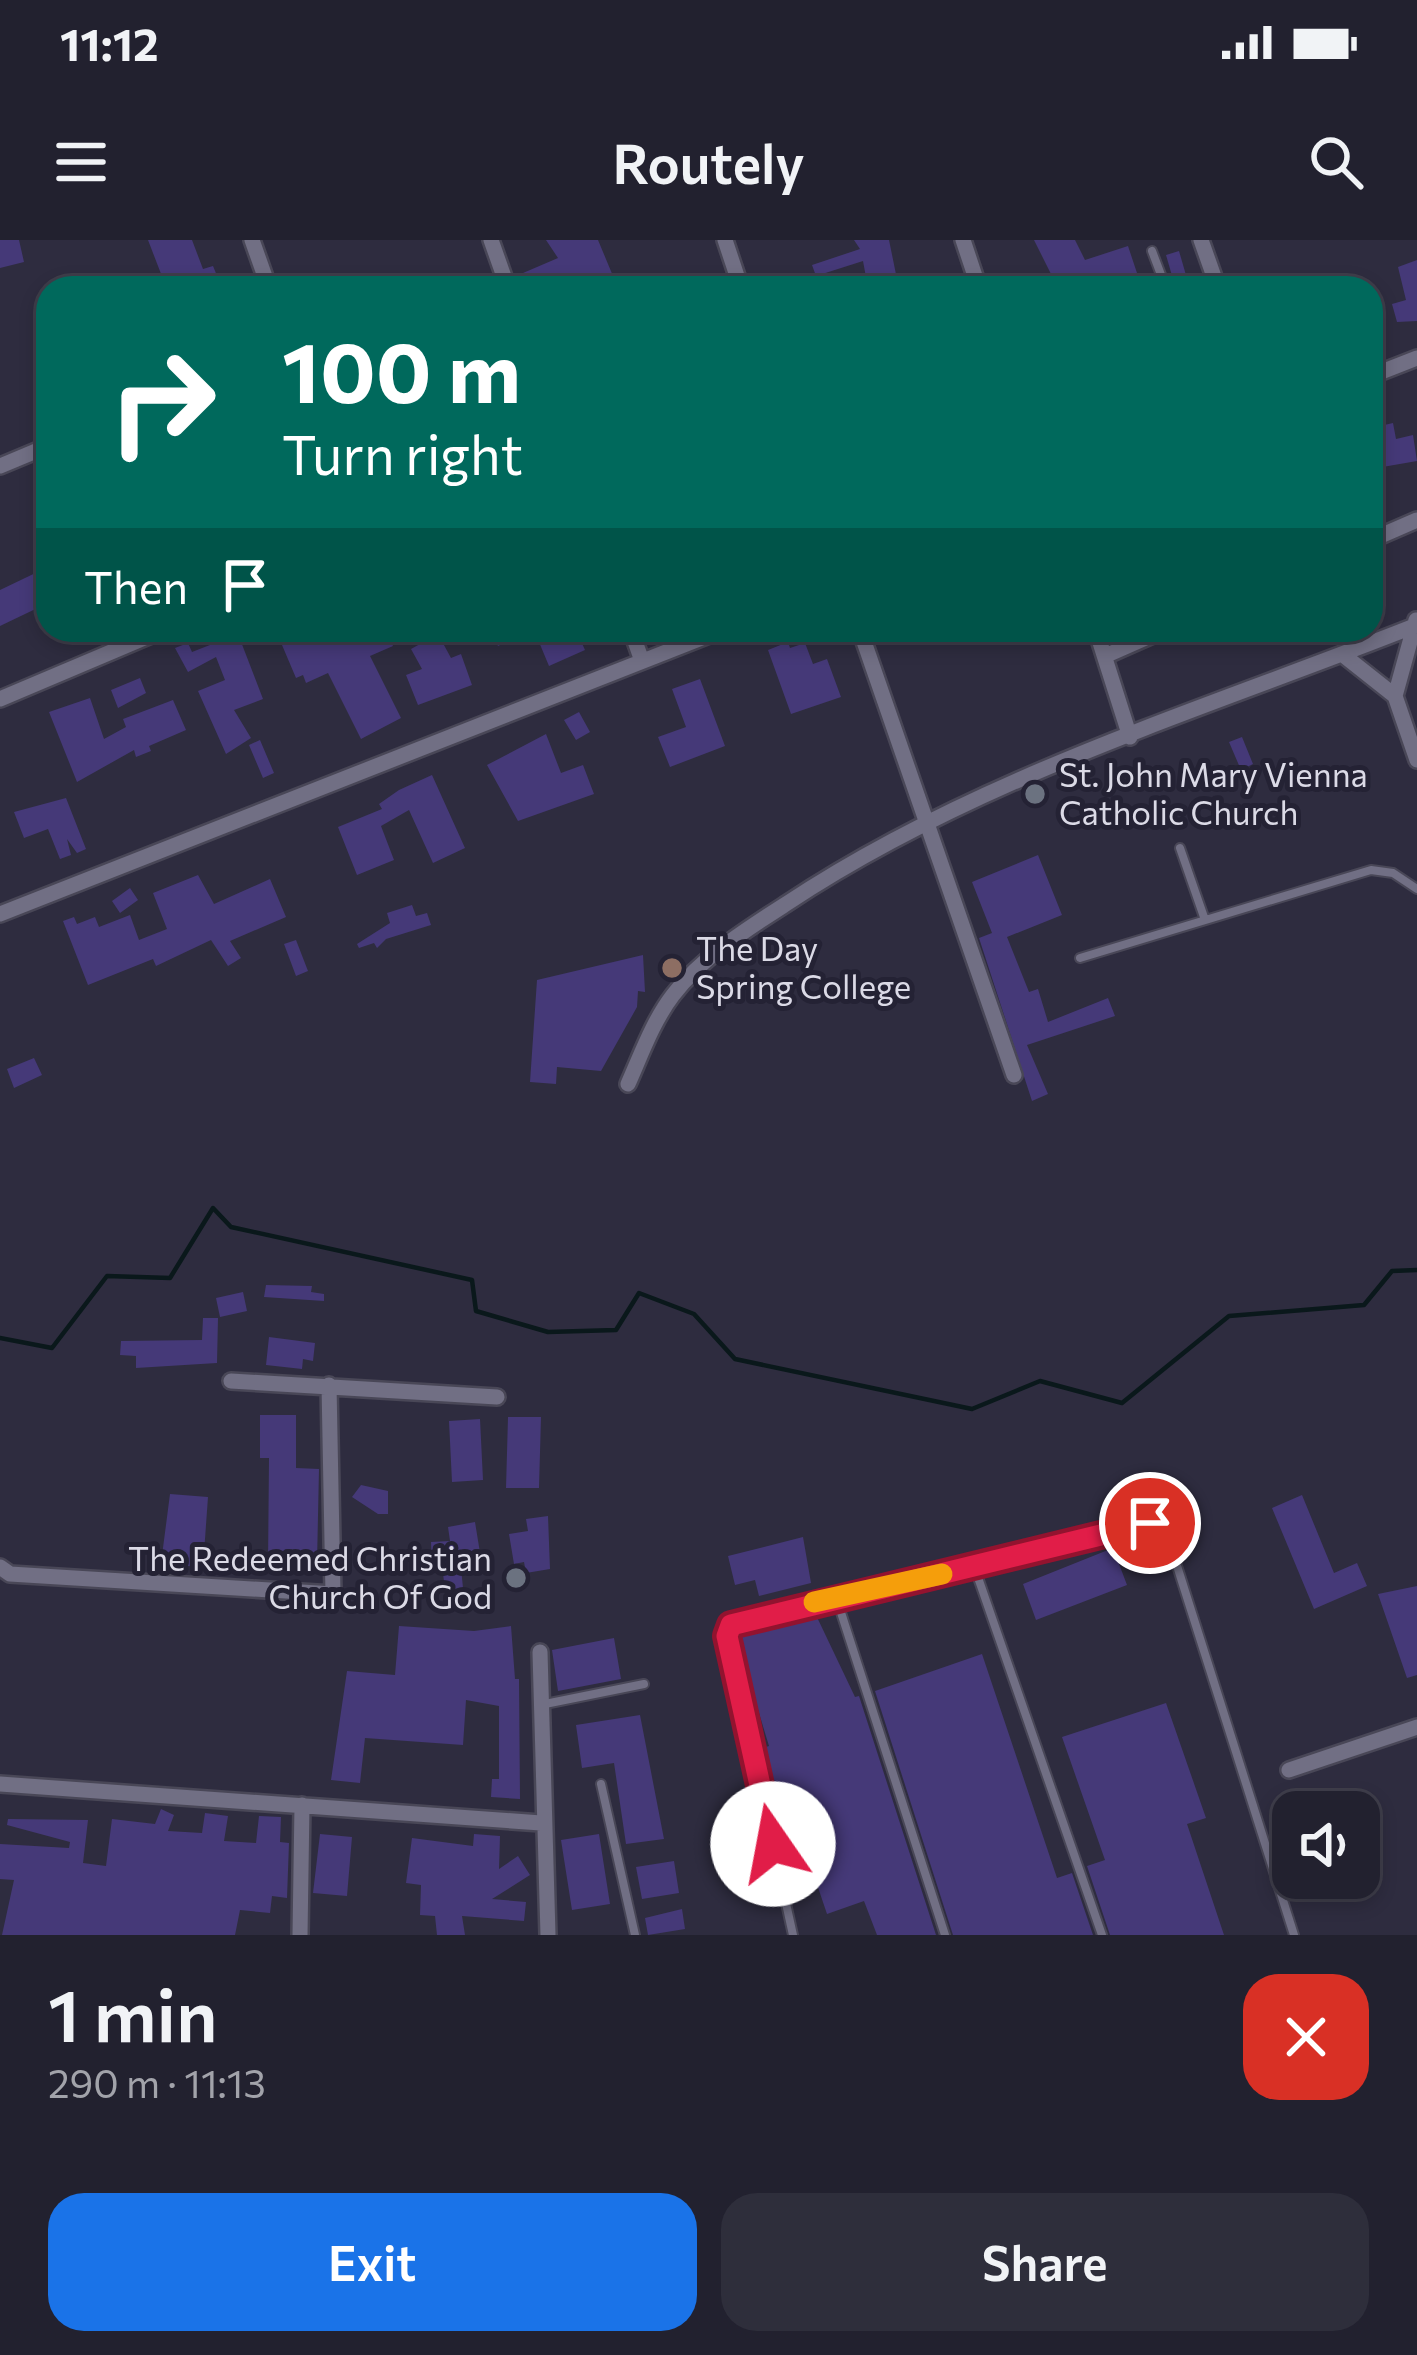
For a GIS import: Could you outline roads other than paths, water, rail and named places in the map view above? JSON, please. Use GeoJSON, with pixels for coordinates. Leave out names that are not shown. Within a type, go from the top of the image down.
{"type":"FeatureCollection","features":[{"type":"Feature","properties":{"kind":"street"},"geometry":{"type":"LineString","coordinates":[[252,240],[265,276]]}},
{"type":"Feature","properties":{"kind":"street"},"geometry":{"type":"LineString","coordinates":[[491,240],[504,276]]}},
{"type":"Feature","properties":{"kind":"street"},"geometry":{"type":"LineString","coordinates":[[724,240],[737,276]]}},
{"type":"Feature","properties":{"kind":"street"},"geometry":{"type":"LineString","coordinates":[[963,240],[975,276]]}},
{"type":"Feature","properties":{"kind":"street"},"geometry":{"type":"LineString","coordinates":[[1202,240],[1214,276]]}},
{"type":"Feature","properties":{"kind":"street"},"geometry":{"type":"LineString","coordinates":[[1383,371],[1417,358]]}},
{"type":"Feature","properties":{"kind":"street"},"geometry":{"type":"LineString","coordinates":[[0,466],[36,451]]}},
{"type":"Feature","properties":{"kind":"street"},"geometry":{"type":"LineString","coordinates":[[1383,535],[1417,520]]}},
{"type":"Feature","properties":{"kind":"street"},"geometry":{"type":"LineString","coordinates":[[1383,637],[1415,623]]}},
{"type":"Feature","properties":{"kind":"street"},"geometry":{"type":"LineString","coordinates":[[1395,696],[1415,623]]}},
{"type":"Feature","properties":{"kind":"street"},"geometry":{"type":"LineString","coordinates":[[0,699],[135,642]]}},
{"type":"Feature","properties":{"kind":"street"},"geometry":{"type":"LineString","coordinates":[[635,642],[642,661]]}},
{"type":"Feature","properties":{"kind":"street"},"geometry":{"type":"LineString","coordinates":[[0,914],[691,642]]}},
{"type":"Feature","properties":{"kind":"street"},"geometry":{"type":"LineString","coordinates":[[864,642],[1013,1076]]}},
{"type":"Feature","properties":{"kind":"street"},"geometry":{"type":"LineString","coordinates":[[1100,642],[1130,737]]}},
{"type":"Feature","properties":{"kind":"street"},"geometry":{"type":"LineString","coordinates":[[1105,656],[1137,642]]}},
{"type":"Feature","properties":{"kind":"street"},"geometry":{"type":"LineString","coordinates":[[628,1084],[673,994],[704,964],[813,885],[926,821],[1370,642]]}},
{"type":"Feature","properties":{"kind":"street"},"geometry":{"type":"LineString","coordinates":[[1342,654],[1395,696],[1417,760]]}},
{"type":"Feature","properties":{"kind":"street"},"geometry":{"type":"LineString","coordinates":[[231,1381],[497,1396]]}},
{"type":"Feature","properties":{"kind":"street"},"geometry":{"type":"LineString","coordinates":[[0,1568],[10,1574],[333,1594],[328,1385]]}},
{"type":"Feature","properties":{"kind":"street"},"geometry":{"type":"LineString","coordinates":[[540,1652],[541,1823],[548,1935]]}},
{"type":"Feature","properties":{"kind":"street"},"geometry":{"type":"LineString","coordinates":[[1289,1770],[1417,1727]]}},
{"type":"Feature","properties":{"kind":"street"},"geometry":{"type":"LineString","coordinates":[[0,1784],[541,1823]]}},
{"type":"Feature","properties":{"kind":"street"},"geometry":{"type":"LineString","coordinates":[[300,1935],[302,1805]]}},
{"type":"Feature","properties":{"kind":"lane"},"geometry":{"type":"LineString","coordinates":[[1152,251],[1161,276]]}},
{"type":"Feature","properties":{"kind":"lane"},"geometry":{"type":"LineString","coordinates":[[1180,848],[1205,920]]}},
{"type":"Feature","properties":{"kind":"lane"},"geometry":{"type":"LineString","coordinates":[[1080,958],[1371,870],[1393,873],[1417,889]]}},
{"type":"Feature","properties":{"kind":"lane"},"geometry":{"type":"LineString","coordinates":[[793,1935],[727,1636],[739,1620],[1150,1523],[1166,1536],[1294,1935]]}},
{"type":"Feature","properties":{"kind":"lane"},"geometry":{"type":"LineString","coordinates":[[974,1566],[1102,1935]]}},
{"type":"Feature","properties":{"kind":"lane"},"geometry":{"type":"LineString","coordinates":[[836,1597],[945,1935]]}},
{"type":"Feature","properties":{"kind":"lane"},"geometry":{"type":"LineString","coordinates":[[539,1706],[644,1684]]}},
{"type":"Feature","properties":{"kind":"lane"},"geometry":{"type":"LineString","coordinates":[[601,1784],[635,1935]]}},
{"type":"Feature","properties":{"kind":"waterway"},"geometry":{"type":"LineString","coordinates":[[0,1338],[52,1348],[107,1276],[170,1278],[213,1208],[231,1227],[472,1280],[476,1311],[548,1332],[616,1330],[639,1293],[694,1314],[735,1359],[972,1409],[1040,1381],[1122,1403],[1229,1316],[1364,1305],[1392,1271],[1417,1270]]}},
{"type":"Feature","properties":{"kind":"place","name":"St. John Mary Vienna Catholic Church"},"geometry":{"type":"Point","coordinates":[1035,794]}},
{"type":"Feature","properties":{"kind":"place","name":"The Day Spring College"},"geometry":{"type":"Point","coordinates":[672,968]}},
{"type":"Feature","properties":{"kind":"place","name":"The Redeemed Christian Church Of God"},"geometry":{"type":"Point","coordinates":[516,1578]}}]}
